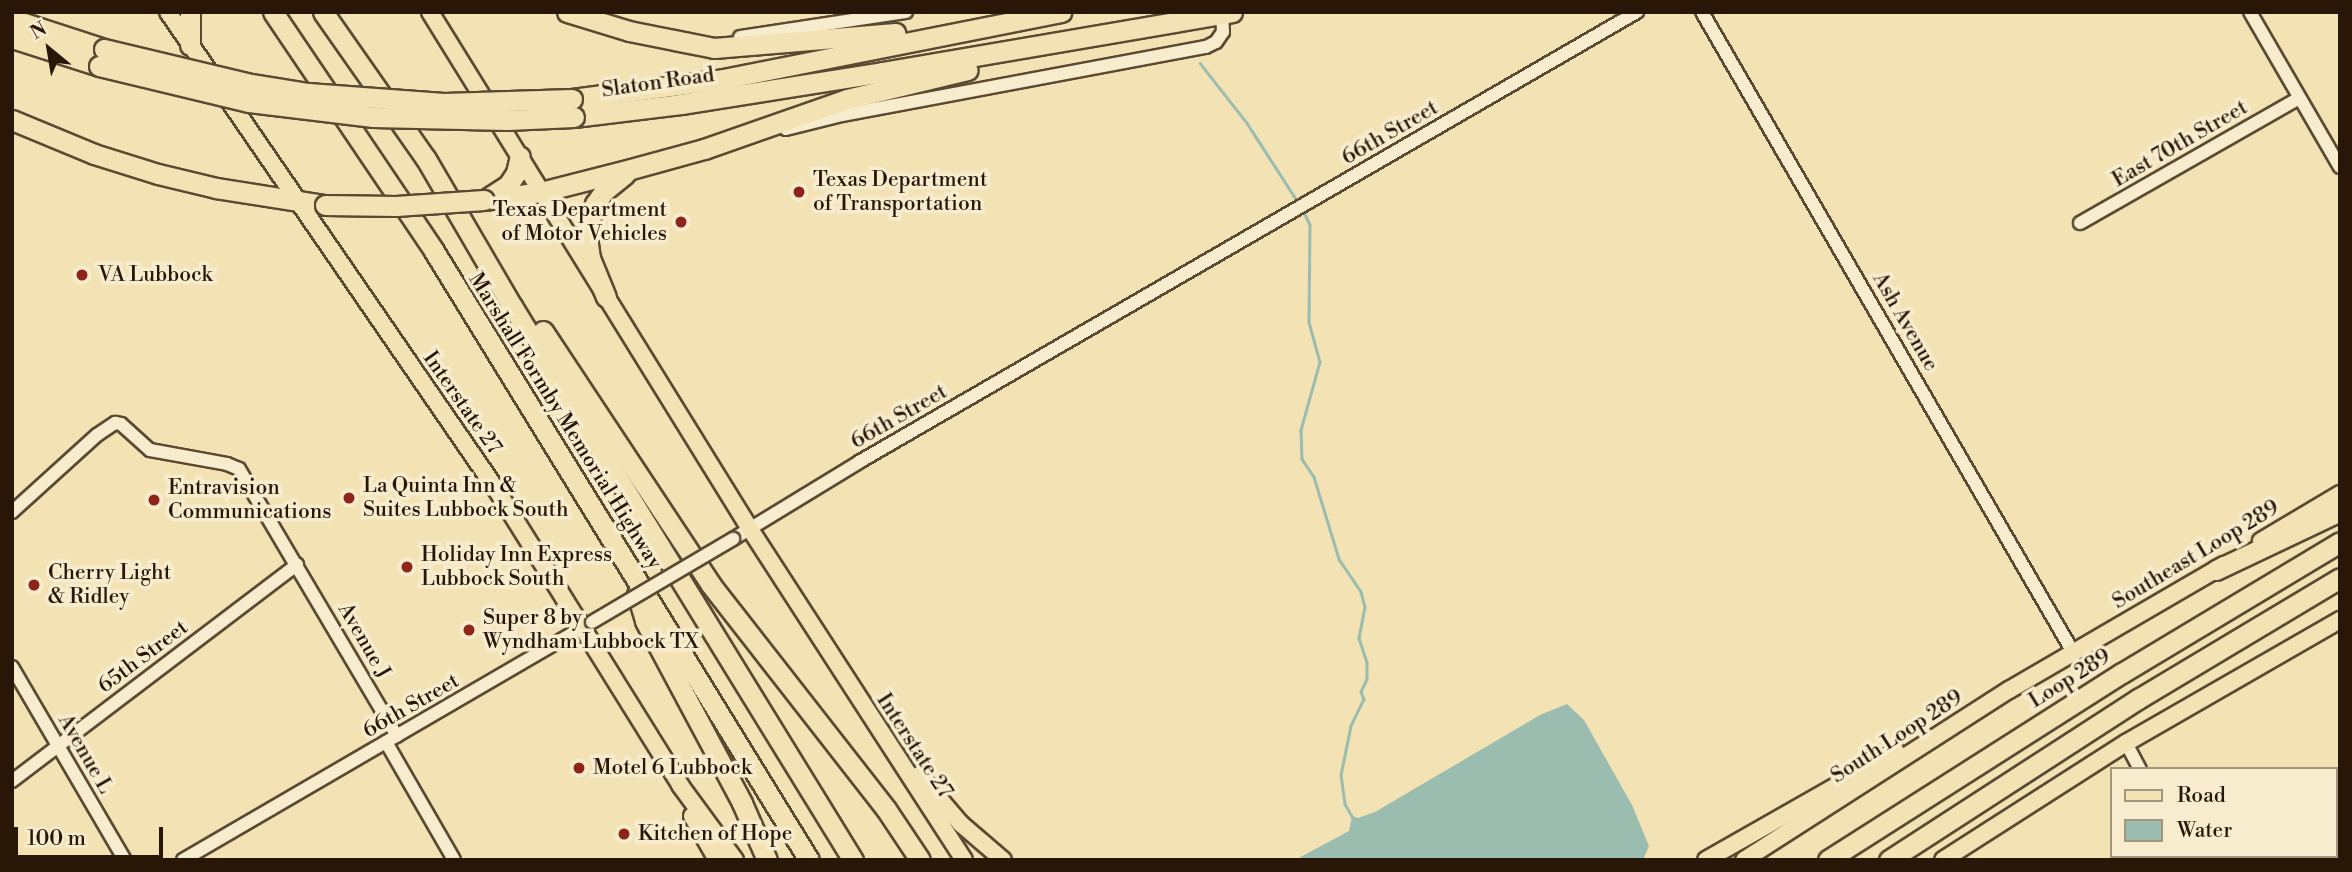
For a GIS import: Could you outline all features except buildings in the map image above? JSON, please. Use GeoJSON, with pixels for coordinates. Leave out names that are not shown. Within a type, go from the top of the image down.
{"type":"FeatureCollection","features":[{"type":"Feature","properties":{"kind":"highway"},"geometry":{"type":"LineString","coordinates":[[190,45],[191,12]]}},
{"type":"Feature","properties":{"kind":"highway","name":"Marshall Formby Memorial Highway"},"geometry":{"type":"LineString","coordinates":[[273,12],[434,251],[809,860]]}},
{"type":"Feature","properties":{"kind":"highway","name":"Marshall Formby Memorial Highway"},"geometry":{"type":"LineString","coordinates":[[323,12],[426,159],[512,306],[853,860]]}},
{"type":"Feature","properties":{"kind":"highway"},"geometry":{"type":"LineString","coordinates":[[567,12],[629,31],[714,48],[986,26]]}},
{"type":"Feature","properties":{"kind":"highway","name":"Slaton Road"},"geometry":{"type":"LineString","coordinates":[[573,108],[1061,12]]}},
{"type":"Feature","properties":{"kind":"highway","name":"Slaton Road"},"geometry":{"type":"LineString","coordinates":[[101,58],[249,102],[347,115],[446,121],[573,108],[694,102],[1225,13]]}},
{"type":"Feature","properties":{"kind":"highway"},"geometry":{"type":"LineString","coordinates":[[12,19],[101,58]]}},
{"type":"Feature","properties":{"kind":"highway"},"geometry":{"type":"LineString","coordinates":[[12,120],[94,155],[158,174],[298,202],[396,206],[484,201],[541,192],[631,169],[704,149],[846,99],[1111,33]]}},
{"type":"Feature","properties":{"kind":"highway"},"geometry":{"type":"LineString","coordinates":[[12,38],[101,58]]}},
{"type":"Feature","properties":{"kind":"highway"},"geometry":{"type":"LineString","coordinates":[[484,201],[508,186],[516,173],[520,156]]}},
{"type":"Feature","properties":{"kind":"highway"},"geometry":{"type":"LineString","coordinates":[[426,159],[505,272],[711,585],[886,808],[920,860]]}},
{"type":"Feature","properties":{"kind":"highway"},"geometry":{"type":"LineString","coordinates":[[606,297],[590,258],[586,230],[604,191],[631,169]]}},
{"type":"Feature","properties":{"kind":"highway"},"geometry":{"type":"LineString","coordinates":[[2216,570],[2340,511]]}},
{"type":"Feature","properties":{"kind":"highway","name":"Loop 289"},"geometry":{"type":"LineString","coordinates":[[1828,860],[2099,688],[2340,542]]}},
{"type":"Feature","properties":{"kind":"highway"},"geometry":{"type":"LineString","coordinates":[[630,570],[645,621],[742,803],[767,860]]}},
{"type":"Feature","properties":{"kind":"highway"},"geometry":{"type":"LineString","coordinates":[[1889,860],[2138,699],[2340,578]]}},
{"type":"Feature","properties":{"kind":"main road","name":"Interstate 27"},"geometry":{"type":"LineString","coordinates":[[168,12],[587,625],[668,767],[735,860]]}},
{"type":"Feature","properties":{"kind":"main road","name":"Interstate 27"},"geometry":{"type":"LineString","coordinates":[[430,12],[806,618],[964,860]]}},
{"type":"Feature","properties":{"kind":"main road","name":"Southeast Loop 289"},"geometry":{"type":"LineString","coordinates":[[2074,652],[2340,494]]}},
{"type":"Feature","properties":{"kind":"main road"},"geometry":{"type":"LineString","coordinates":[[806,618],[936,797],[961,824],[1003,860]]}},
{"type":"Feature","properties":{"kind":"main road"},"geometry":{"type":"LineString","coordinates":[[1943,860],[2126,743],[2340,620]]}},
{"type":"Feature","properties":{"kind":"main road","name":"South Loop 289"},"geometry":{"type":"LineString","coordinates":[[1744,860],[2008,690],[2074,652]]}},
{"type":"Feature","properties":{"kind":"main road"},"geometry":{"type":"LineString","coordinates":[[1706,860],[2008,690]]}},
{"type":"Feature","properties":{"kind":"main road"},"geometry":{"type":"LineString","coordinates":[[668,767],[717,860]]}},
{"type":"Feature","properties":{"kind":"street","name":"Slaton Road"},"geometry":{"type":"LineString","coordinates":[[684,42],[906,12]]}},
{"type":"Feature","properties":{"kind":"street","name":"66th Street"},"geometry":{"type":"LineString","coordinates":[[183,860],[587,625],[859,462],[1637,12]]}},
{"type":"Feature","properties":{"kind":"street","name":"Ash Avenue"},"geometry":{"type":"LineString","coordinates":[[1702,12],[2074,652]]}},
{"type":"Feature","properties":{"kind":"street"},"geometry":{"type":"LineString","coordinates":[[2250,12],[2340,167]]}},
{"type":"Feature","properties":{"kind":"street","name":"Slaton Road"},"geometry":{"type":"LineString","coordinates":[[704,149],[842,115],[1206,47],[1216,42],[1223,32],[1225,13]]}},
{"type":"Feature","properties":{"kind":"street","name":"East 70th Street"},"geometry":{"type":"LineString","coordinates":[[2080,223],[2299,98]]}},
{"type":"Feature","properties":{"kind":"street","name":"Avenue J"},"geometry":{"type":"LineString","coordinates":[[12,512],[97,435],[115,423],[121,424],[150,450],[227,464],[239,470],[297,565],[392,739],[454,860]]}},
{"type":"Feature","properties":{"kind":"street","name":"65th Street"},"geometry":{"type":"LineString","coordinates":[[12,781],[297,565]]}},
{"type":"Feature","properties":{"kind":"street","name":"Avenue L"},"geometry":{"type":"LineString","coordinates":[[12,667],[125,860]]}},
{"type":"Feature","properties":{"kind":"street"},"geometry":{"type":"LineString","coordinates":[[2126,743],[2139,767]]}},
{"type":"Feature","properties":{"kind":"water"},"geometry":{"type":"Polygon","coordinates":[[[1567,704],[1584,720],[1632,805],[1649,846],[1643,860],[1295,860],[1349,831],[1352,816],[1358,818],[1375,812],[1540,715],[1567,704]]]}},
{"type":"Feature","properties":{"kind":"waterway"},"geometry":{"type":"LineString","coordinates":[[1200,63],[1247,123],[1298,202]]}},
{"type":"Feature","properties":{"kind":"waterway"},"geometry":{"type":"LineString","coordinates":[[1304,212],[1310,225],[1309,322],[1320,362],[1301,430],[1302,459],[1314,477],[1339,559],[1361,592],[1365,607],[1359,638],[1367,662],[1367,679],[1361,692],[1364,699],[1351,726],[1341,775],[1345,804],[1352,816]]}},
{"type":"Feature","properties":{"kind":"place","name":"Texas Department of Transportation"},"geometry":{"type":"Point","coordinates":[799,192]}},
{"type":"Feature","properties":{"kind":"place","name":"Texas Department of Motor Vehicles"},"geometry":{"type":"Point","coordinates":[681,222]}},
{"type":"Feature","properties":{"kind":"place","name":"VA Lubbock"},"geometry":{"type":"Point","coordinates":[82,275]}},
{"type":"Feature","properties":{"kind":"place","name":"La Quinta Inn & Suites Lubbock South"},"geometry":{"type":"Point","coordinates":[349,498]}},
{"type":"Feature","properties":{"kind":"place","name":"Entravision Communications"},"geometry":{"type":"Point","coordinates":[154,500]}},
{"type":"Feature","properties":{"kind":"place","name":"Holiday Inn Express Lubbock South"},"geometry":{"type":"Point","coordinates":[407,567]}},
{"type":"Feature","properties":{"kind":"place","name":"Cherry Light & Ridley"},"geometry":{"type":"Point","coordinates":[34,585]}},
{"type":"Feature","properties":{"kind":"place","name":"Super 8 by Wyndham Lubbock TX"},"geometry":{"type":"Point","coordinates":[469,630]}},
{"type":"Feature","properties":{"kind":"place","name":"Motel 6 Lubbock"},"geometry":{"type":"Point","coordinates":[579,768]}},
{"type":"Feature","properties":{"kind":"place","name":"Kitchen of Hope"},"geometry":{"type":"Point","coordinates":[624,834]}}]}
